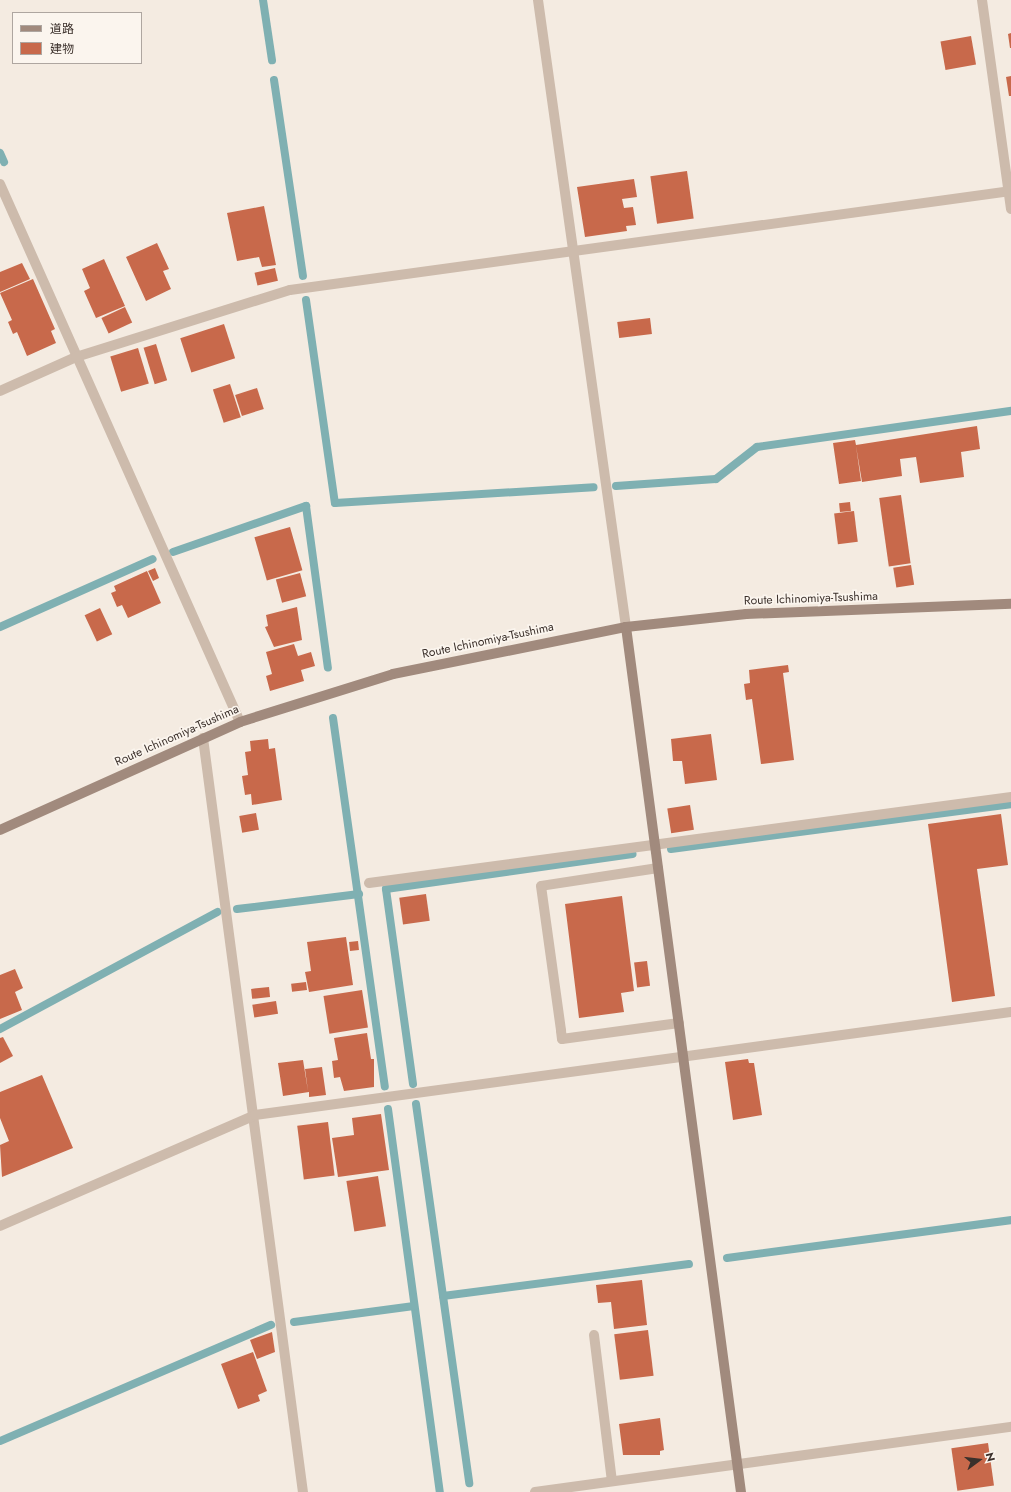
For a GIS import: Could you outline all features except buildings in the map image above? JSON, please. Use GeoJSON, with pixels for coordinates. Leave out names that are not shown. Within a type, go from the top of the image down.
{"type":"FeatureCollection","features":[{"type":"Feature","properties":{"kind":"main road","name":"Route Ichinomiya-Tsushima"},"geometry":{"type":"LineString","coordinates":[[0,830],[240,722],[393,674],[626,627],[746,614],[1011,604]]}},
{"type":"Feature","properties":{"kind":"main road"},"geometry":{"type":"LineString","coordinates":[[626,627],[741,1492]]}},
{"type":"Feature","properties":{"kind":"street"},"geometry":{"type":"LineString","coordinates":[[538,0],[626,627]]}},
{"type":"Feature","properties":{"kind":"street"},"geometry":{"type":"LineString","coordinates":[[982,0],[1010,191],[1011,209]]}},
{"type":"Feature","properties":{"kind":"street"},"geometry":{"type":"LineString","coordinates":[[0,184],[240,722]]}},
{"type":"Feature","properties":{"kind":"street"},"geometry":{"type":"LineString","coordinates":[[0,391],[76,357],[290,290],[1010,191]]}},
{"type":"Feature","properties":{"kind":"street"},"geometry":{"type":"LineString","coordinates":[[203,738],[255,1115],[303,1492]]}},
{"type":"Feature","properties":{"kind":"street"},"geometry":{"type":"LineString","coordinates":[[369,883],[1011,797]]}},
{"type":"Feature","properties":{"kind":"street"},"geometry":{"type":"LineString","coordinates":[[658,868],[541,886],[562,1039],[679,1023]]}},
{"type":"Feature","properties":{"kind":"street"},"geometry":{"type":"LineString","coordinates":[[0,1226],[255,1115],[1011,1012]]}},
{"type":"Feature","properties":{"kind":"street"},"geometry":{"type":"LineString","coordinates":[[594,1335],[612,1481]]}},
{"type":"Feature","properties":{"kind":"street"},"geometry":{"type":"LineString","coordinates":[[534,1492],[1011,1427]]}},
{"type":"Feature","properties":{"kind":"waterway"},"geometry":{"type":"LineString","coordinates":[[263,0],[272,60]]}},
{"type":"Feature","properties":{"kind":"waterway"},"geometry":{"type":"LineString","coordinates":[[274,80],[303,276]]}},
{"type":"Feature","properties":{"kind":"waterway"},"geometry":{"type":"LineString","coordinates":[[0,153],[4,162]]}},
{"type":"Feature","properties":{"kind":"waterway"},"geometry":{"type":"LineString","coordinates":[[306,300],[335,503],[594,487]]}},
{"type":"Feature","properties":{"kind":"waterway"},"geometry":{"type":"LineString","coordinates":[[616,486],[716,479],[757,447],[1011,411]]}},
{"type":"Feature","properties":{"kind":"waterway"},"geometry":{"type":"LineString","coordinates":[[173,552],[306,506],[328,668]]}},
{"type":"Feature","properties":{"kind":"waterway"},"geometry":{"type":"LineString","coordinates":[[0,627],[153,559]]}},
{"type":"Feature","properties":{"kind":"waterway"},"geometry":{"type":"LineString","coordinates":[[333,718],[385,1086]]}},
{"type":"Feature","properties":{"kind":"waterway"},"geometry":{"type":"LineString","coordinates":[[671,849],[1011,804]]}},
{"type":"Feature","properties":{"kind":"waterway"},"geometry":{"type":"LineString","coordinates":[[413,1084],[386,889],[633,854]]}},
{"type":"Feature","properties":{"kind":"waterway"},"geometry":{"type":"LineString","coordinates":[[237,909],[359,894]]}},
{"type":"Feature","properties":{"kind":"waterway"},"geometry":{"type":"LineString","coordinates":[[0,1029],[217,912]]}},
{"type":"Feature","properties":{"kind":"waterway"},"geometry":{"type":"LineString","coordinates":[[416,1104],[469,1483]]}},
{"type":"Feature","properties":{"kind":"waterway"},"geometry":{"type":"LineString","coordinates":[[388,1109],[440,1492]]}},
{"type":"Feature","properties":{"kind":"waterway"},"geometry":{"type":"LineString","coordinates":[[727,1258],[1011,1220]]}},
{"type":"Feature","properties":{"kind":"waterway"},"geometry":{"type":"LineString","coordinates":[[443,1296],[689,1264]]}},
{"type":"Feature","properties":{"kind":"waterway"},"geometry":{"type":"LineString","coordinates":[[294,1322],[414,1306]]}},
{"type":"Feature","properties":{"kind":"waterway"},"geometry":{"type":"LineString","coordinates":[[0,1441],[271,1325]]}}]}
